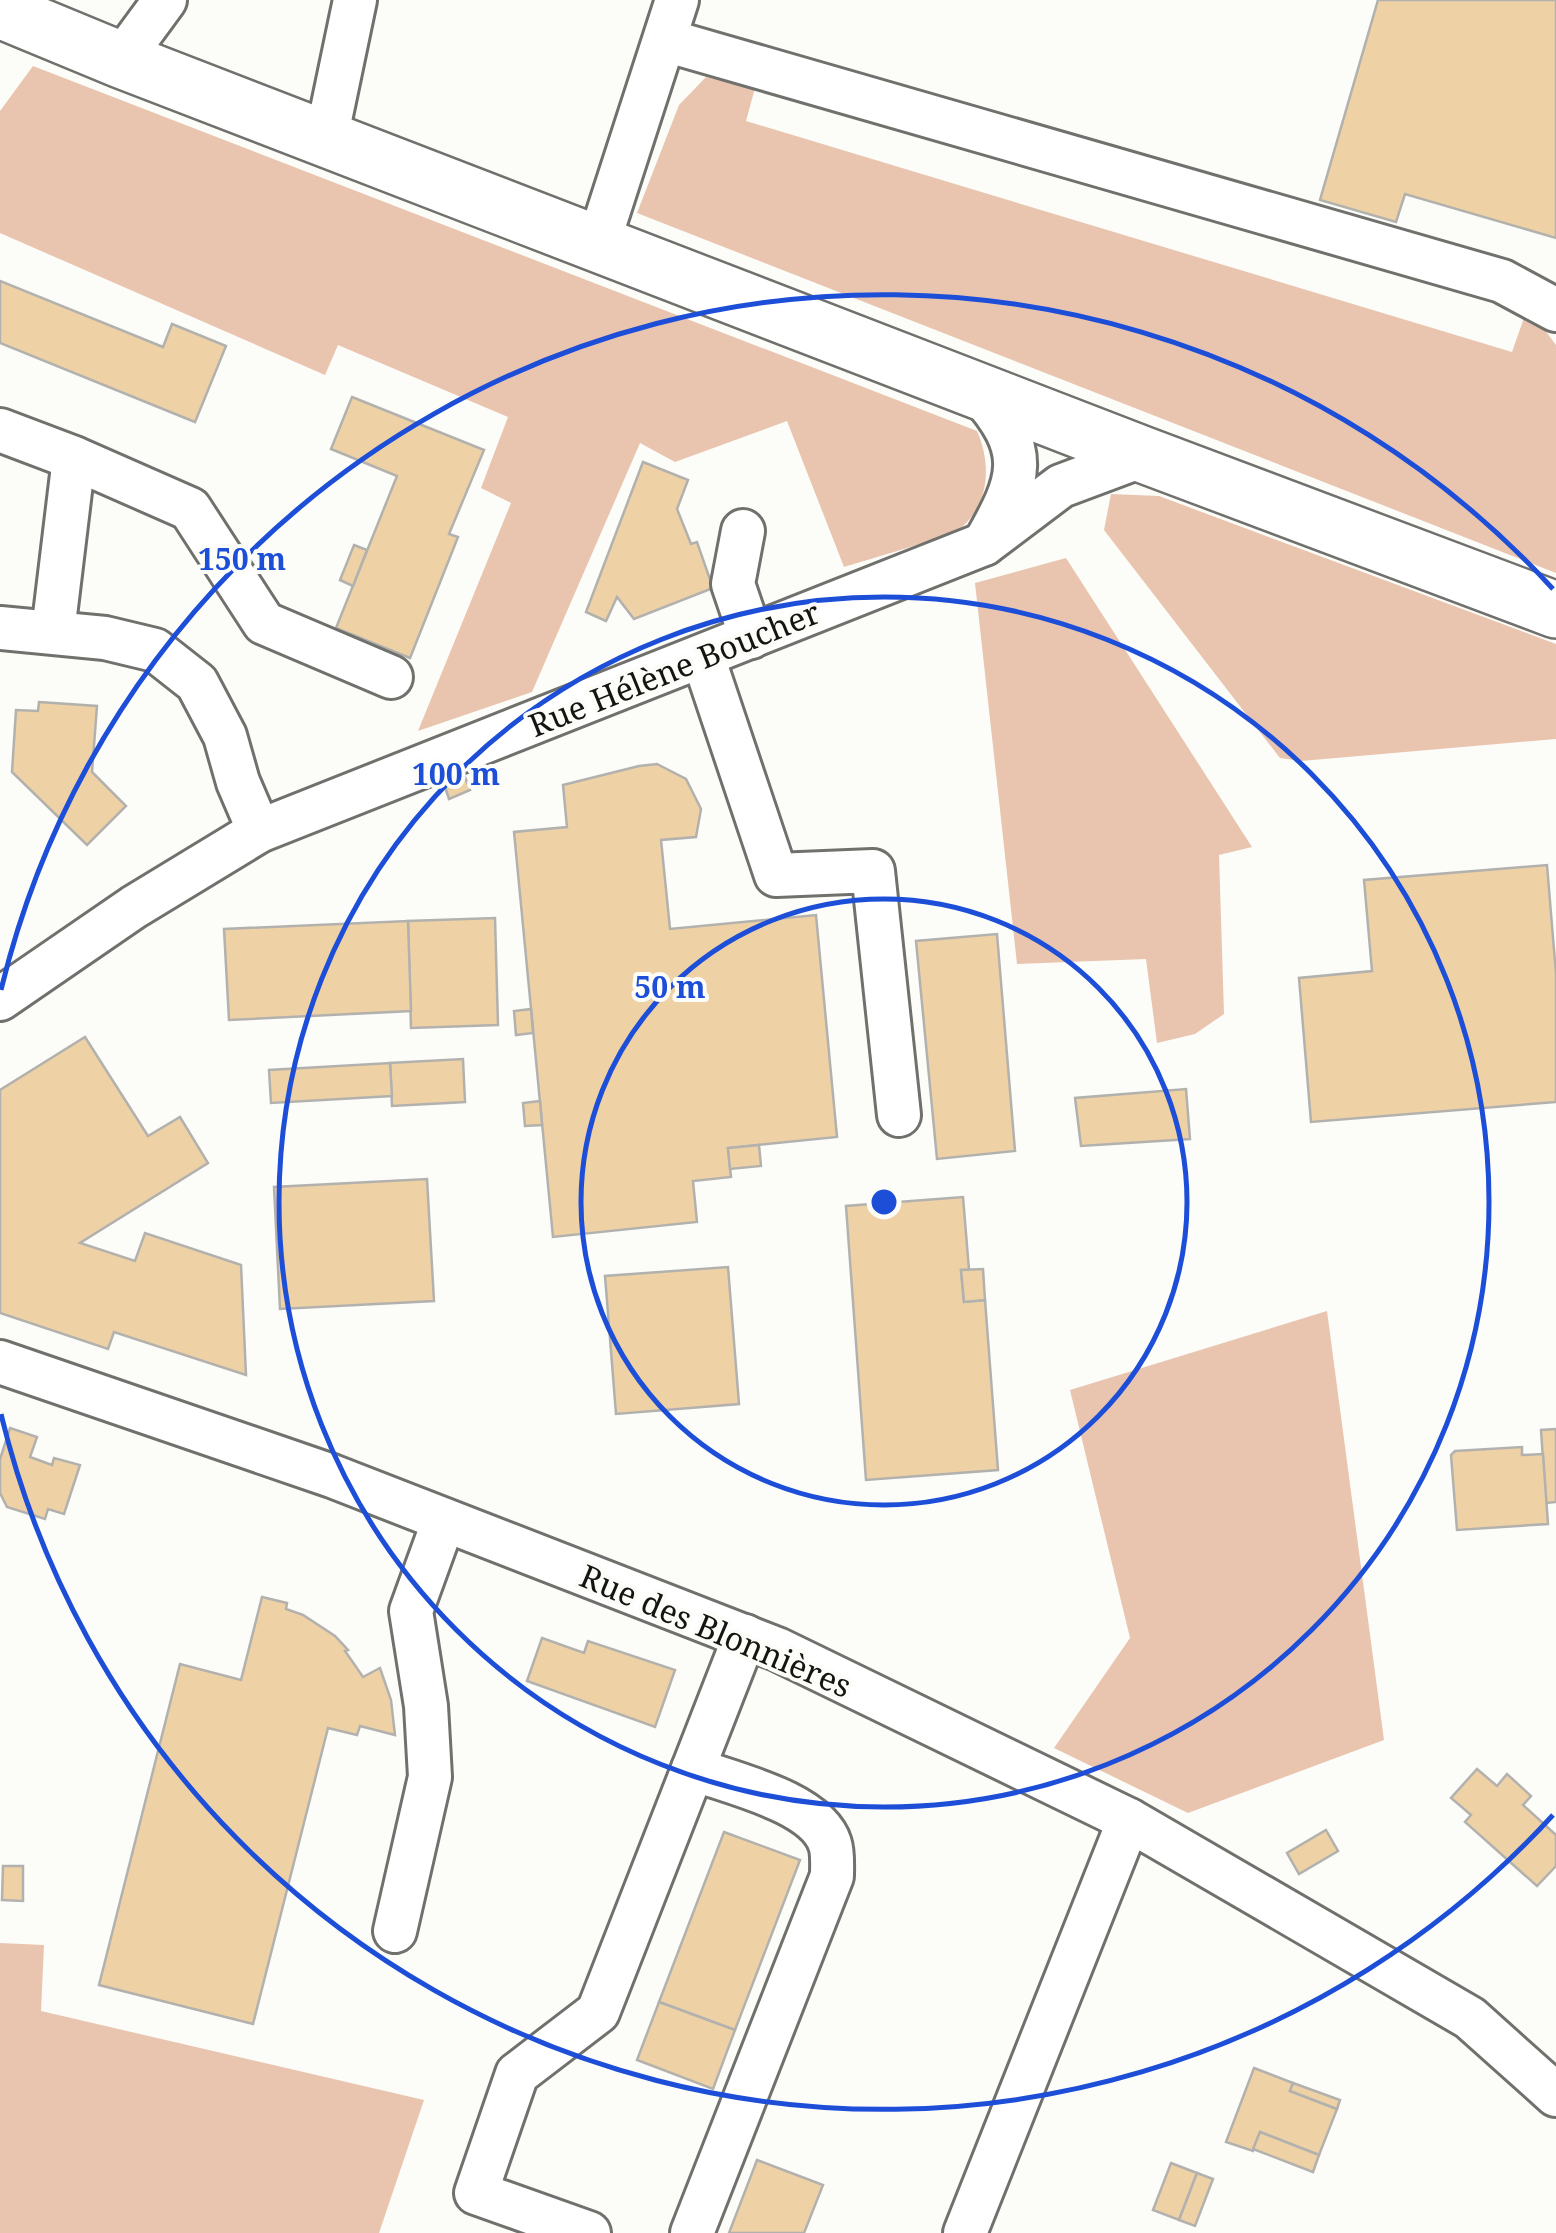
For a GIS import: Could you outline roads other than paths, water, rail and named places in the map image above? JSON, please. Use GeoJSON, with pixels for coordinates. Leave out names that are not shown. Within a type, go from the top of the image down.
{"type":"FeatureCollection","features":[{"type":"Feature","properties":{"kind":"main road"},"geometry":{"type":"LineString","coordinates":[[0,10],[978,391],[1556,610]]}},
{"type":"Feature","properties":{"kind":"street"},"geometry":{"type":"LineString","coordinates":[[121,60],[165,0]]}},
{"type":"Feature","properties":{"kind":"street"},"geometry":{"type":"LineString","coordinates":[[326,139],[355,0]]}},
{"type":"Feature","properties":{"kind":"street"},"geometry":{"type":"LineString","coordinates":[[598,244],[671,20],[1502,281],[1556,310]]}},
{"type":"Feature","properties":{"kind":"street"},"geometry":{"type":"LineString","coordinates":[[978,391],[1011,434],[1016,458],[1013,485],[984,544]]}},
{"type":"Feature","properties":{"kind":"street"},"geometry":{"type":"LineString","coordinates":[[0,430],[190,510],[264,623],[391,677]]}},
{"type":"Feature","properties":{"kind":"street","name":"Rue Hélène Boucher"},"geometry":{"type":"LineString","coordinates":[[0,1000],[134,907],[259,831],[984,544],[1062,486],[1144,455]]}},
{"type":"Feature","properties":{"kind":"street"},"geometry":{"type":"LineString","coordinates":[[53,632],[74,458]]}},
{"type":"Feature","properties":{"kind":"street"},"geometry":{"type":"LineString","coordinates":[[742,531],[732,584],[751,638]]}},
{"type":"Feature","properties":{"kind":"street"},"geometry":{"type":"LineString","coordinates":[[0,628],[104,638],[155,650],[198,683],[224,736],[259,831]]}},
{"type":"Feature","properties":{"kind":"street"},"geometry":{"type":"LineString","coordinates":[[703,656],[776,874],[873,871],[899,1115]]}},
{"type":"Feature","properties":{"kind":"street","name":"Rue des Blonnières"},"geometry":{"type":"LineString","coordinates":[[0,1362],[332,1476],[777,1649],[1129,1820],[1470,2018],[1556,2095]]}},
{"type":"Feature","properties":{"kind":"street"},"geometry":{"type":"LineString","coordinates":[[394,1931],[430,1776],[426,1706],[411,1611],[444,1520]]}},
{"type":"Feature","properties":{"kind":"street"},"geometry":{"type":"LineString","coordinates":[[589,2233],[476,2193],[518,2074],[598,2012],[745,1636]]}},
{"type":"Feature","properties":{"kind":"street"},"geometry":{"type":"LineString","coordinates":[[692,2233],[832,1876],[831,1844],[818,1822],[793,1806],[693,1769]]}},
{"type":"Feature","properties":{"kind":"street"},"geometry":{"type":"LineString","coordinates":[[966,2233],[1129,1820]]}}]}
